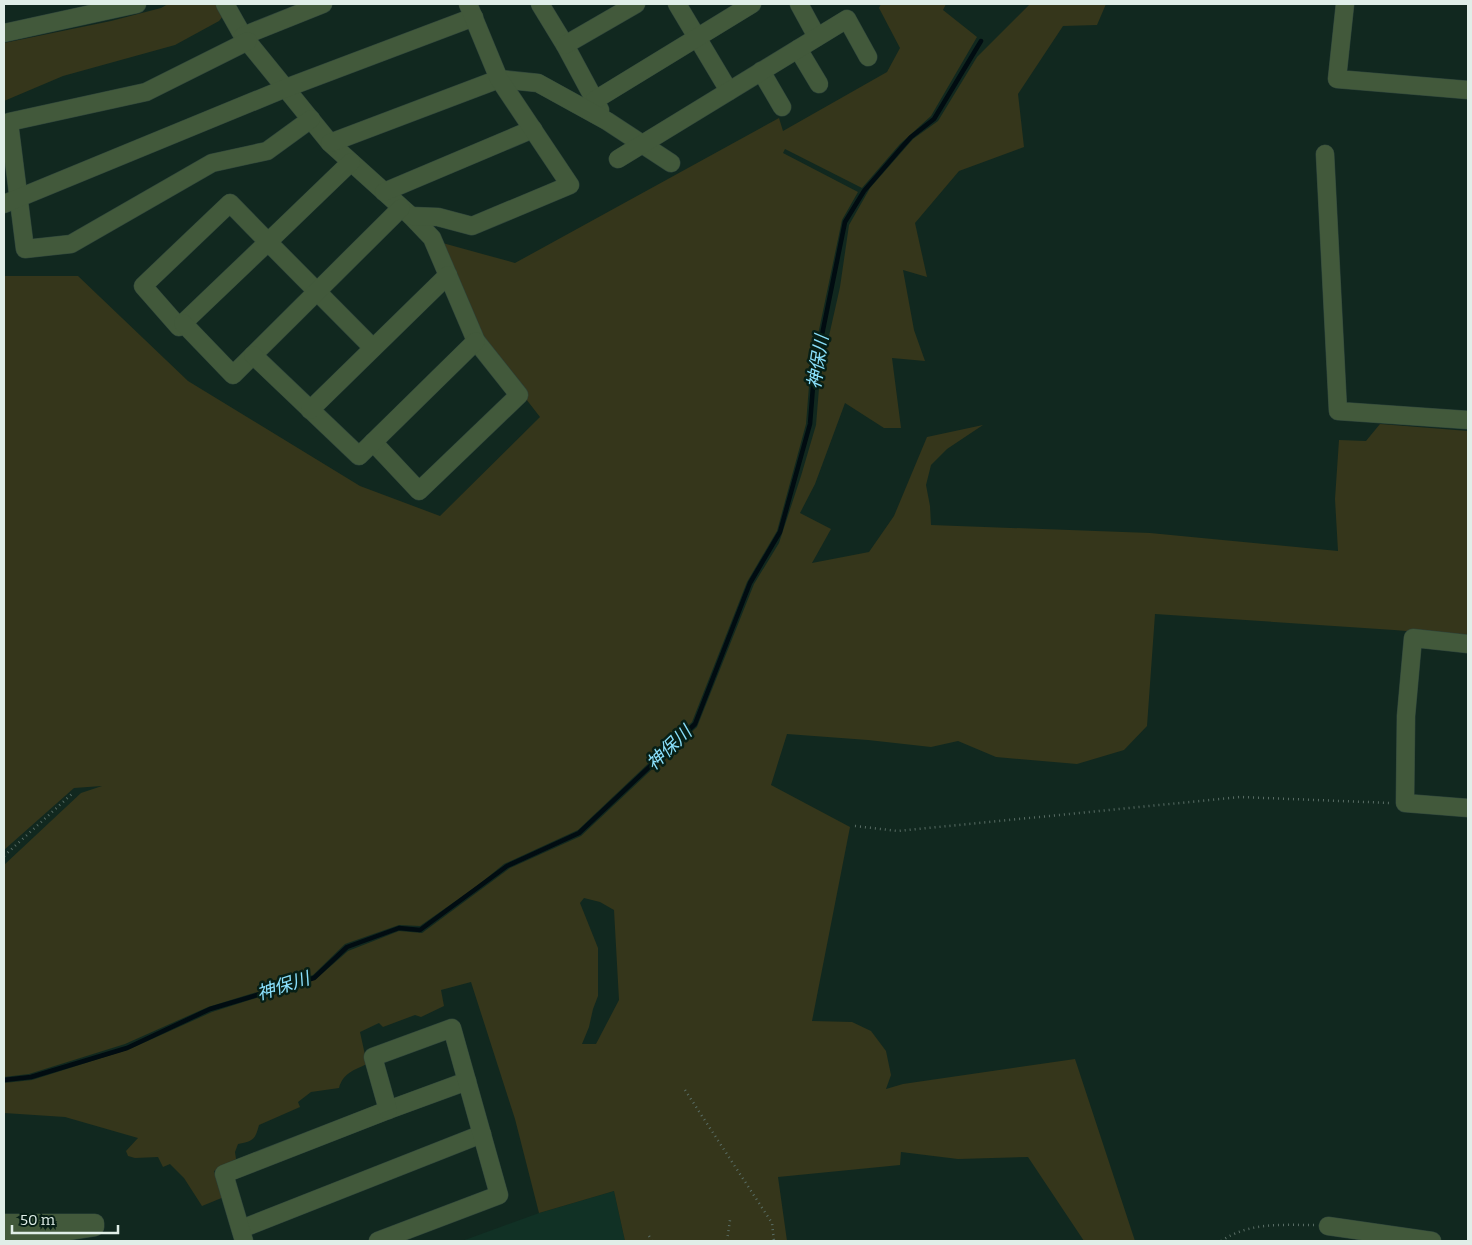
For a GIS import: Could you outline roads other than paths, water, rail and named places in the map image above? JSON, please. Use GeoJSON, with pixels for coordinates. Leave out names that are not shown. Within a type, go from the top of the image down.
{"type":"FeatureCollection","features":[{"type":"Feature","properties":{"kind":"street"},"geometry":{"type":"LineString","coordinates":[[4,33],[136,4]]}},
{"type":"Feature","properties":{"kind":"street"},"geometry":{"type":"LineString","coordinates":[[225,4],[245,38],[330,143],[432,238],[476,341],[519,395],[420,491],[373,442]]}},
{"type":"Feature","properties":{"kind":"street"},"geometry":{"type":"LineString","coordinates":[[311,119],[267,151],[212,163],[71,244],[25,249],[11,200],[9,122],[146,92],[245,38],[323,4]]}},
{"type":"Feature","properties":{"kind":"street"},"geometry":{"type":"LineString","coordinates":[[540,4],[607,122]]}},
{"type":"Feature","properties":{"kind":"street"},"geometry":{"type":"LineString","coordinates":[[565,45],[636,4]]}},
{"type":"Feature","properties":{"kind":"street"},"geometry":{"type":"LineString","coordinates":[[677,4],[729,91]]}},
{"type":"Feature","properties":{"kind":"street"},"geometry":{"type":"LineString","coordinates":[[595,100],[752,4]]}},
{"type":"Feature","properties":{"kind":"street"},"geometry":{"type":"LineString","coordinates":[[799,4],[817,37]]}},
{"type":"Feature","properties":{"kind":"street"},"geometry":{"type":"LineString","coordinates":[[1345,4],[1337,79],[1468,90]]}},
{"type":"Feature","properties":{"kind":"street"},"geometry":{"type":"LineString","coordinates":[[11,200],[471,10],[499,79],[570,185],[472,226],[438,217],[406,212]]}},
{"type":"Feature","properties":{"kind":"street"},"geometry":{"type":"LineString","coordinates":[[618,159],[847,19],[868,57]]}},
{"type":"Feature","properties":{"kind":"street"},"geometry":{"type":"LineString","coordinates":[[798,49],[819,84]]}},
{"type":"Feature","properties":{"kind":"street"},"geometry":{"type":"LineString","coordinates":[[761,71],[782,107]]}},
{"type":"Feature","properties":{"kind":"street"},"geometry":{"type":"LineString","coordinates":[[330,143],[499,79],[538,84],[607,122],[671,162]]}},
{"type":"Feature","properties":{"kind":"street"},"geometry":{"type":"LineString","coordinates":[[384,192],[533,130]]}},
{"type":"Feature","properties":{"kind":"street"},"geometry":{"type":"LineString","coordinates":[[1325,154],[1338,411],[1468,420]]}},
{"type":"Feature","properties":{"kind":"street"},"geometry":{"type":"LineString","coordinates":[[351,162],[268,242],[184,323],[179,327],[143,286],[230,203],[268,242],[373,348]]}},
{"type":"Feature","properties":{"kind":"street"},"geometry":{"type":"LineString","coordinates":[[184,323],[233,375],[317,291],[406,212]]}},
{"type":"Feature","properties":{"kind":"street"},"geometry":{"type":"LineString","coordinates":[[310,410],[448,275]]}},
{"type":"Feature","properties":{"kind":"street"},"geometry":{"type":"LineString","coordinates":[[253,355],[359,456],[476,341]]}},
{"type":"Feature","properties":{"kind":"street"},"geometry":{"type":"LineString","coordinates":[[1468,644],[1413,638],[1406,716],[1405,803],[1468,808]]}},
{"type":"Feature","properties":{"kind":"street"},"geometry":{"type":"LineString","coordinates":[[378,1241],[499,1195],[452,1028],[373,1057],[388,1110]]}},
{"type":"Feature","properties":{"kind":"street"},"geometry":{"type":"LineString","coordinates":[[467,1081],[224,1174],[242,1235],[482,1134]]}},
{"type":"Feature","properties":{"kind":"street"},"geometry":{"type":"LineString","coordinates":[[4,1223],[96,1224],[95,1227],[4,1241]]}},
{"type":"Feature","properties":{"kind":"street"},"geometry":{"type":"LineString","coordinates":[[1328,1226],[1432,1241]]}},
{"type":"Feature","properties":{"kind":"waterway","name":"神保川"},"geometry":{"type":"LineString","coordinates":[[4,1080],[31,1077],[127,1048],[210,1009],[314,978],[347,947],[399,928],[420,930],[507,866],[579,833],[695,724],[750,583],[780,532],[810,424],[814,374],[845,222],[864,191],[902,147],[911,137],[934,119],[981,41]]}}]}
